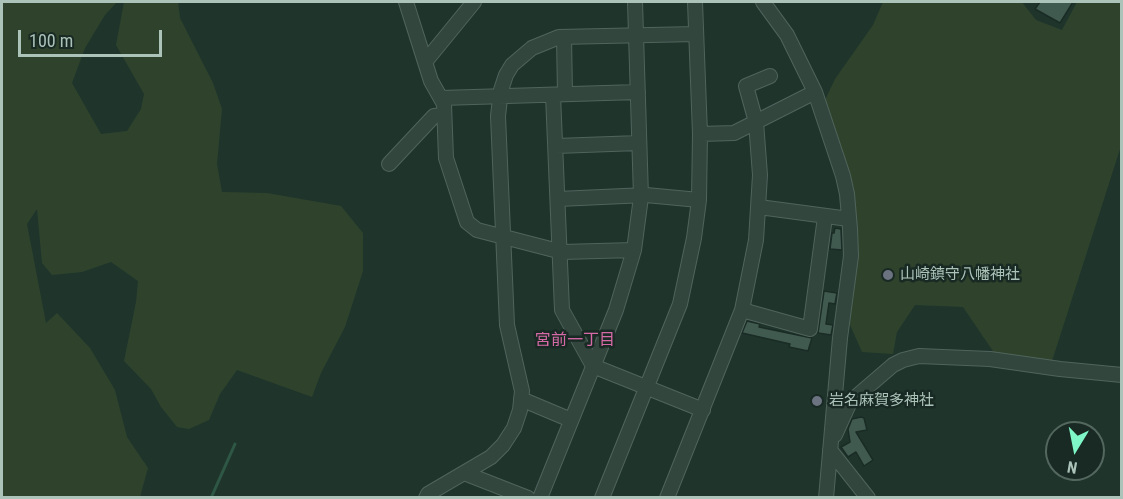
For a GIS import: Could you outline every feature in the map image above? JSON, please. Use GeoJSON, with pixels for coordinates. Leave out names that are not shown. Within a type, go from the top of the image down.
{"type":"FeatureCollection","features":[{"type":"Feature","properties":{"kind":"street"},"geometry":{"type":"LineString","coordinates":[[407,2],[431,81],[444,104],[446,158],[467,222],[477,230],[560,251],[634,250]]}},
{"type":"Feature","properties":{"kind":"street"},"geometry":{"type":"LineString","coordinates":[[425,62],[474,2]]}},
{"type":"Feature","properties":{"kind":"street"},"geometry":{"type":"LineString","coordinates":[[540,498],[620,300],[634,250],[641,195],[635,2]]}},
{"type":"Feature","properties":{"kind":"street"},"geometry":{"type":"LineString","coordinates":[[602,498],[680,304],[694,238],[699,200],[700,134],[695,2]]}},
{"type":"Feature","properties":{"kind":"street"},"geometry":{"type":"LineString","coordinates":[[764,2],[787,36],[815,92],[847,194],[851,256],[840,338],[826,498]]}},
{"type":"Feature","properties":{"kind":"street"},"geometry":{"type":"LineString","coordinates":[[426,498],[428,494],[490,457],[503,445],[514,428],[521,399],[522,391],[507,325],[498,116],[500,96],[506,75],[520,57],[532,48],[564,37],[696,34]]}},
{"type":"Feature","properties":{"kind":"street"},"geometry":{"type":"LineString","coordinates":[[564,37],[556,146],[562,310],[594,366],[703,410]]}},
{"type":"Feature","properties":{"kind":"street"},"geometry":{"type":"LineString","coordinates":[[667,498],[742,310],[756,240],[760,175],[756,122],[746,86],[770,76]]}},
{"type":"Feature","properties":{"kind":"street"},"geometry":{"type":"LineString","coordinates":[[441,98],[638,92]]}},
{"type":"Feature","properties":{"kind":"street"},"geometry":{"type":"LineString","coordinates":[[700,134],[734,133],[815,92]]}},
{"type":"Feature","properties":{"kind":"street"},"geometry":{"type":"LineString","coordinates":[[389,164],[434,116],[444,115]]}},
{"type":"Feature","properties":{"kind":"street"},"geometry":{"type":"LineString","coordinates":[[556,146],[639,143]]}},
{"type":"Feature","properties":{"kind":"street"},"geometry":{"type":"LineString","coordinates":[[558,199],[641,195],[699,200]]}},
{"type":"Feature","properties":{"kind":"street"},"geometry":{"type":"LineString","coordinates":[[759,207],[849,219]]}},
{"type":"Feature","properties":{"kind":"street"},"geometry":{"type":"LineString","coordinates":[[742,310],[810,329],[825,217]]}},
{"type":"Feature","properties":{"kind":"street"},"geometry":{"type":"LineString","coordinates":[[831,444],[850,402],[893,365],[919,356],[990,359],[1122,375]]}},
{"type":"Feature","properties":{"kind":"street"},"geometry":{"type":"LineString","coordinates":[[521,399],[571,420]]}},
{"type":"Feature","properties":{"kind":"street"},"geometry":{"type":"LineString","coordinates":[[831,444],[868,498]]}},
{"type":"Feature","properties":{"kind":"street"},"geometry":{"type":"LineString","coordinates":[[464,473],[528,498]]}},
{"type":"Feature","properties":{"kind":"green space"},"geometry":{"type":"Polygon","coordinates":[[[2,2],[117,2],[105,15],[85,48],[72,83],[101,134],[127,131],[141,109],[144,94],[116,45],[124,2],[178,2],[180,18],[213,83],[222,109],[217,164],[222,192],[267,193],[341,206],[363,233],[363,271],[345,327],[321,373],[312,397],[237,370],[220,394],[209,420],[189,429],[177,427],[161,407],[151,389],[124,361],[138,281],[111,262],[82,272],[52,275],[42,263],[37,209],[27,224],[46,323],[57,313],[90,348],[115,390],[127,437],[148,468],[140,497],[2,497],[2,2]]]}},
{"type":"Feature","properties":{"kind":"green space"},"geometry":{"type":"Polygon","coordinates":[[[883,2],[1022,2],[1036,20],[1062,30],[1077,2],[1121,2],[1121,146],[1052,361],[999,360],[963,307],[915,305],[897,332],[893,354],[862,352],[843,309],[854,188],[825,100],[835,79],[873,25],[883,2]]]}},
{"type":"Feature","properties":{"kind":"building"},"geometry":{"type":"Polygon","coordinates":[[[1040,2],[1073,2],[1060,23],[1035,9],[1040,2]]]}},
{"type":"Feature","properties":{"kind":"building"},"geometry":{"type":"Polygon","coordinates":[[[835,228],[841,229],[842,250],[830,249],[835,228]]]}},
{"type":"Feature","properties":{"kind":"building"},"geometry":{"type":"Polygon","coordinates":[[[824,291],[837,293],[835,304],[829,303],[826,324],[833,325],[831,335],[818,333],[824,291]]]}},
{"type":"Feature","properties":{"kind":"building"},"geometry":{"type":"Polygon","coordinates":[[[747,321],[760,324],[759,327],[812,338],[808,351],[789,347],[790,344],[742,333],[747,321]]]}},
{"type":"Feature","properties":{"kind":"building"},"geometry":{"type":"Polygon","coordinates":[[[864,418],[867,430],[856,432],[873,460],[864,466],[856,452],[848,457],[841,447],[850,442],[848,429],[852,419],[864,418]]]}},
{"type":"Feature","properties":{"kind":"waterway"},"geometry":{"type":"LineString","coordinates":[[211,498],[235,444]]}},
{"type":"Feature","properties":{"kind":"place","name":"山崎鎮守八幡神社"},"geometry":{"type":"Point","coordinates":[888,275]}},
{"type":"Feature","properties":{"kind":"place","name":"岩名麻賀多神社"},"geometry":{"type":"Point","coordinates":[817,401]}},
{"type":"Feature","properties":{"kind":"district","name":"宮前一丁目"},"geometry":{"type":"Point","coordinates":[575,341]}}]}
